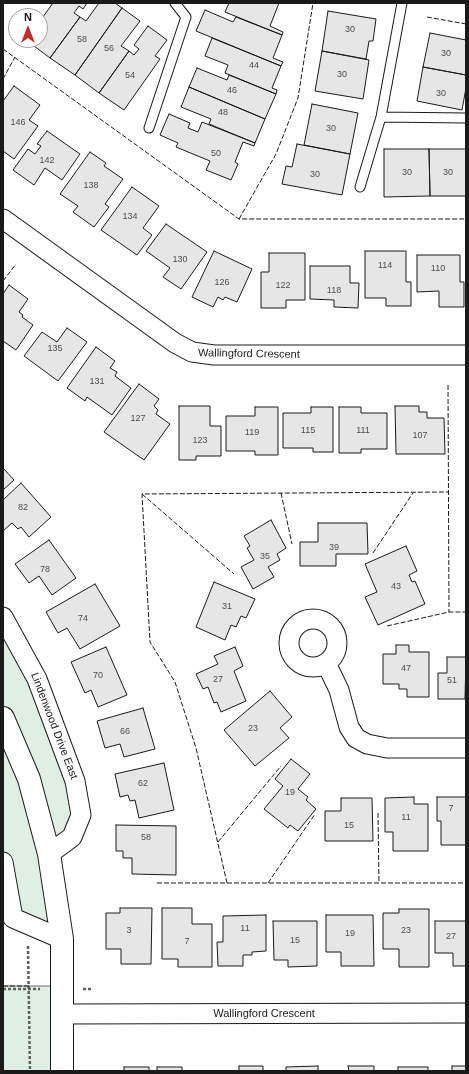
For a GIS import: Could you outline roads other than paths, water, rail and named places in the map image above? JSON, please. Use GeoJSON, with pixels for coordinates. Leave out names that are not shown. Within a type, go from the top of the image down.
{"type":"FeatureCollection","features":[{"type":"Feature","properties":{"kind":"street","name":"Wallingford Crescent"},"geometry":{"type":"LineString","coordinates":[[3,219],[168,338],[192,352],[214,355],[466,355]]}},
{"type":"Feature","properties":{"kind":"street","name":"Lindenwood Drive East"},"geometry":{"type":"LineString","coordinates":[[3,617],[37,679],[75,781],[80,815],[72,837],[49,854]]}},
{"type":"Feature","properties":{"kind":"street"},"geometry":{"type":"LineString","coordinates":[[326,663],[339,690],[349,727],[356,738],[367,744],[387,748],[466,748]]}},
{"type":"Feature","properties":{"kind":"street"},"geometry":{"type":"LineString","coordinates":[[3,718],[28,779],[49,854],[62,939],[62,1071]]}},
{"type":"Feature","properties":{"kind":"street"},"geometry":{"type":"LineString","coordinates":[[3,862],[13,918],[62,939]]}},
{"type":"Feature","properties":{"kind":"street","name":"Wallingford Crescent"},"geometry":{"type":"LineString","coordinates":[[62,1014],[466,1013]]}},
{"type":"Feature","properties":{"kind":"lane"},"geometry":{"type":"LineString","coordinates":[[149,128],[186,17],[175,3]]}},
{"type":"Feature","properties":{"kind":"lane"},"geometry":{"type":"LineString","coordinates":[[360,187],[381,117],[402,3]]}},
{"type":"Feature","properties":{"kind":"lane"},"geometry":{"type":"LineString","coordinates":[[381,117],[466,118]]}}]}
